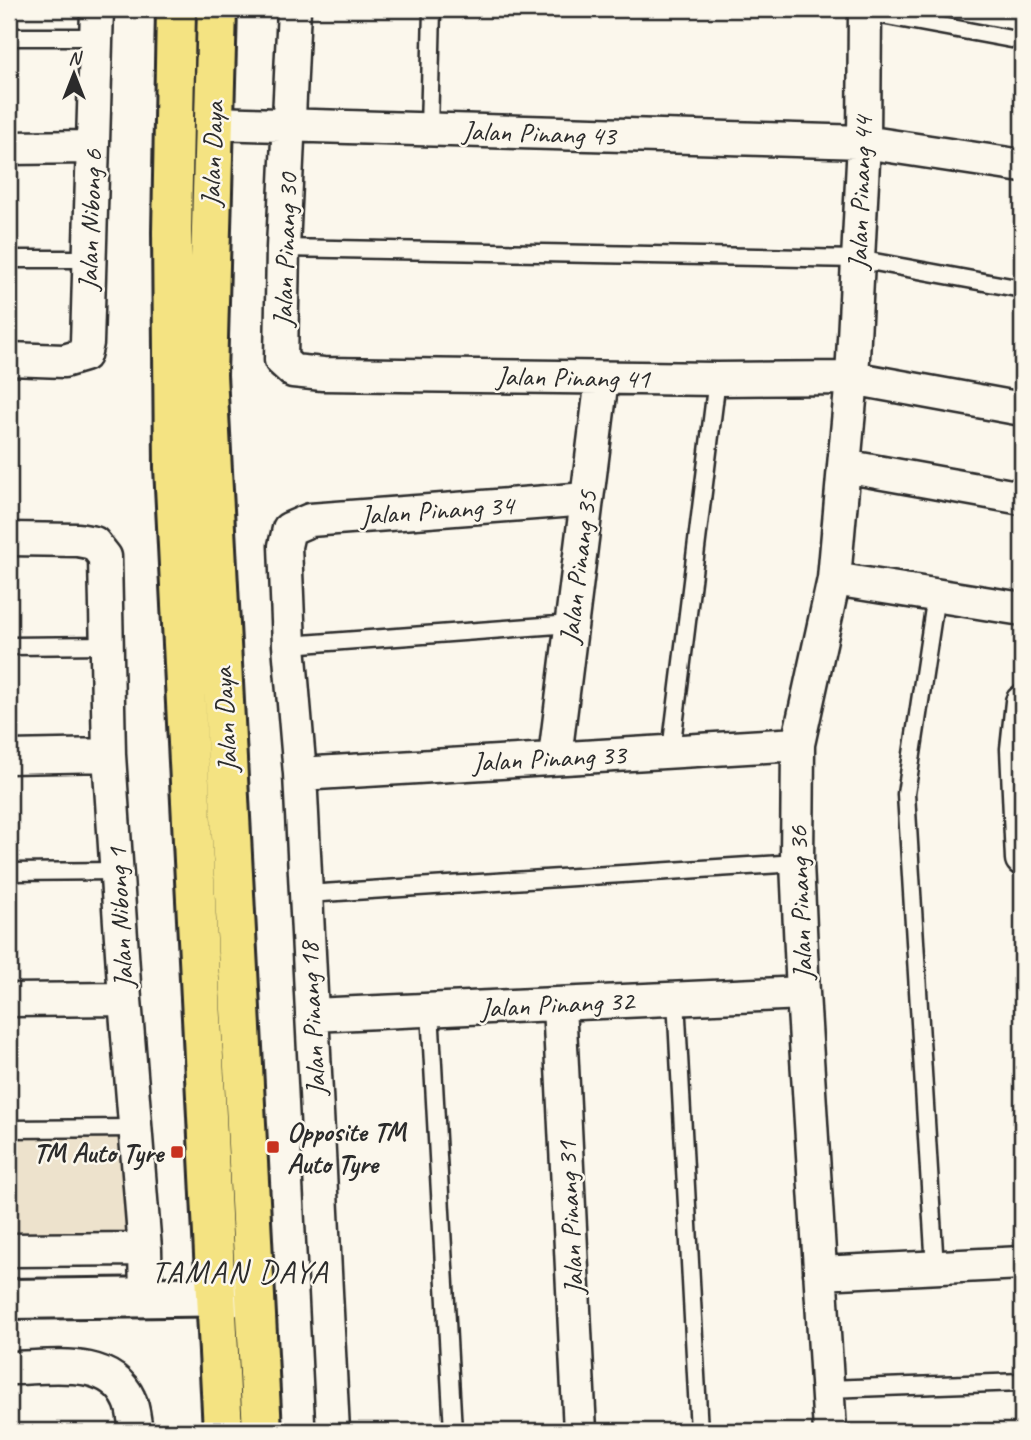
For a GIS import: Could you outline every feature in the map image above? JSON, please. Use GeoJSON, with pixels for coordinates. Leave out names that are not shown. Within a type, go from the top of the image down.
{"type":"FeatureCollection","features":[{"type":"Feature","properties":{"kind":"main road","name":"Jalan Daya"},"geometry":{"type":"LineString","coordinates":[[176,9],[172,232],[174,467],[223,1431]]}},
{"type":"Feature","properties":{"kind":"main road","name":"Jalan Daya"},"geometry":{"type":"LineString","coordinates":[[217,9],[207,375],[262,1431]]}},
{"type":"Feature","properties":{"kind":"street","name":"Jalan Pinang 30"},"geometry":{"type":"LineString","coordinates":[[293,371],[281,360],[283,248],[294,9]]}},
{"type":"Feature","properties":{"kind":"street","name":"Jalan Pinang 44"},"geometry":{"type":"LineString","coordinates":[[852,378],[864,142],[865,10]]}},
{"type":"Feature","properties":{"kind":"street","name":"Jalan Nibong 6"},"geometry":{"type":"LineString","coordinates":[[9,359],[64,361],[83,355],[87,343],[97,23]]}},
{"type":"Feature","properties":{"kind":"street","name":"Jalan Pinang 43"},"geometry":{"type":"LineString","coordinates":[[213,123],[864,142],[1022,166]]}},
{"type":"Feature","properties":{"kind":"street"},"geometry":{"type":"LineString","coordinates":[[9,148],[92,147]]}},
{"type":"Feature","properties":{"kind":"street","name":"Jalan Pinang 41"},"geometry":{"type":"LineString","coordinates":[[293,371],[323,374],[602,378],[852,378],[1022,409]]}},
{"type":"Feature","properties":{"kind":"street","name":"Jalan Pinang 35"},"geometry":{"type":"LineString","coordinates":[[555,757],[602,378]]}},
{"type":"Feature","properties":{"kind":"street","name":"Jalan Pinang 36"},"geometry":{"type":"LineString","coordinates":[[830,1431],[803,993],[797,863],[797,744],[834,579],[852,378]]}},
{"type":"Feature","properties":{"kind":"street"},"geometry":{"type":"LineString","coordinates":[[844,466],[1022,498]]}},
{"type":"Feature","properties":{"kind":"street","name":"Jalan Pinang 34"},"geometry":{"type":"LineString","coordinates":[[289,645],[285,546],[289,529],[310,520],[587,499]]}},
{"type":"Feature","properties":{"kind":"street","name":"Jalan Nibong 1"},"geometry":{"type":"LineString","coordinates":[[9,539],[78,540],[94,543],[105,557],[109,755],[145,1249],[146,1297]]}},
{"type":"Feature","properties":{"kind":"street"},"geometry":{"type":"LineString","coordinates":[[834,579],[1022,609]]}},
{"type":"Feature","properties":{"kind":"street"},"geometry":{"type":"LineString","coordinates":[[289,645],[300,774]]}},
{"type":"Feature","properties":{"kind":"street"},"geometry":{"type":"LineString","coordinates":[[1022,702],[1017,749],[1022,859]]}},
{"type":"Feature","properties":{"kind":"street","name":"Jalan Pinang 33"},"geometry":{"type":"LineString","coordinates":[[300,774],[797,744]]}},
{"type":"Feature","properties":{"kind":"street"},"geometry":{"type":"LineString","coordinates":[[9,757],[109,755]]}},
{"type":"Feature","properties":{"kind":"street","name":"Jalan Pinang 18"},"geometry":{"type":"LineString","coordinates":[[300,774],[332,1431]]}},
{"type":"Feature","properties":{"kind":"street","name":"Jalan Pinang 32"},"geometry":{"type":"LineString","coordinates":[[312,1016],[803,993]]}},
{"type":"Feature","properties":{"kind":"street"},"geometry":{"type":"LineString","coordinates":[[9,1000],[125,999]]}},
{"type":"Feature","properties":{"kind":"street","name":"Jalan Pinang 31"},"geometry":{"type":"LineString","coordinates":[[559,1005],[580,1431]]}},
{"type":"Feature","properties":{"kind":"street"},"geometry":{"type":"LineString","coordinates":[[9,1250],[145,1249]]}},
{"type":"Feature","properties":{"kind":"street"},"geometry":{"type":"LineString","coordinates":[[820,1273],[1022,1263]]}},
{"type":"Feature","properties":{"kind":"street"},"geometry":{"type":"LineString","coordinates":[[9,1298],[256,1296]]}},
{"type":"Feature","properties":{"kind":"street"},"geometry":{"type":"LineString","coordinates":[[9,1368],[75,1367],[109,1375],[121,1386],[130,1400],[135,1427]]}},
{"type":"Feature","properties":{"kind":"lane"},"geometry":{"type":"LineString","coordinates":[[429,130],[432,9]]}},
{"type":"Feature","properties":{"kind":"lane"},"geometry":{"type":"LineString","coordinates":[[865,10],[1022,41]]}},
{"type":"Feature","properties":{"kind":"lane"},"geometry":{"type":"LineString","coordinates":[[9,37],[97,23]]}},
{"type":"Feature","properties":{"kind":"lane"},"geometry":{"type":"LineString","coordinates":[[283,248],[858,259],[1022,289]]}},
{"type":"Feature","properties":{"kind":"lane"},"geometry":{"type":"LineString","coordinates":[[9,259],[89,260]]}},
{"type":"Feature","properties":{"kind":"lane"},"geometry":{"type":"LineString","coordinates":[[671,751],[717,379]]}},
{"type":"Feature","properties":{"kind":"lane"},"geometry":{"type":"LineString","coordinates":[[935,1268],[906,794],[936,595]]}},
{"type":"Feature","properties":{"kind":"lane"},"geometry":{"type":"LineString","coordinates":[[289,645],[571,624]]}},
{"type":"Feature","properties":{"kind":"lane"},"geometry":{"type":"LineString","coordinates":[[9,646],[108,645]]}},
{"type":"Feature","properties":{"kind":"lane"},"geometry":{"type":"LineString","coordinates":[[306,894],[797,863]]}},
{"type":"Feature","properties":{"kind":"lane"},"geometry":{"type":"LineString","coordinates":[[9,872],[118,871]]}},
{"type":"Feature","properties":{"kind":"lane"},"geometry":{"type":"LineString","coordinates":[[676,999],[699,1431]]}},
{"type":"Feature","properties":{"kind":"lane"},"geometry":{"type":"LineString","coordinates":[[430,1010],[453,1431]]}},
{"type":"Feature","properties":{"kind":"lane"},"geometry":{"type":"LineString","coordinates":[[9,1129],[135,1128]]}},
{"type":"Feature","properties":{"kind":"lane"},"geometry":{"type":"LineString","coordinates":[[827,1389],[1022,1382]]}},
{"type":"Feature","properties":{"kind":"shaded area"},"geometry":{"type":"Polygon","coordinates":[[[9,1136],[126,1136],[134,1240],[9,1241],[9,1136]]]}},
{"type":"Feature","properties":{"kind":"place","name":"Opposite TM Auto Tyre"},"geometry":{"type":"Point","coordinates":[273,1147]}},
{"type":"Feature","properties":{"kind":"place","name":"TM Auto Tyre"},"geometry":{"type":"Point","coordinates":[177,1152]}},
{"type":"Feature","properties":{"kind":"district","name":"TAMAN DAYA"},"geometry":{"type":"Point","coordinates":[240,1271]}}]}
